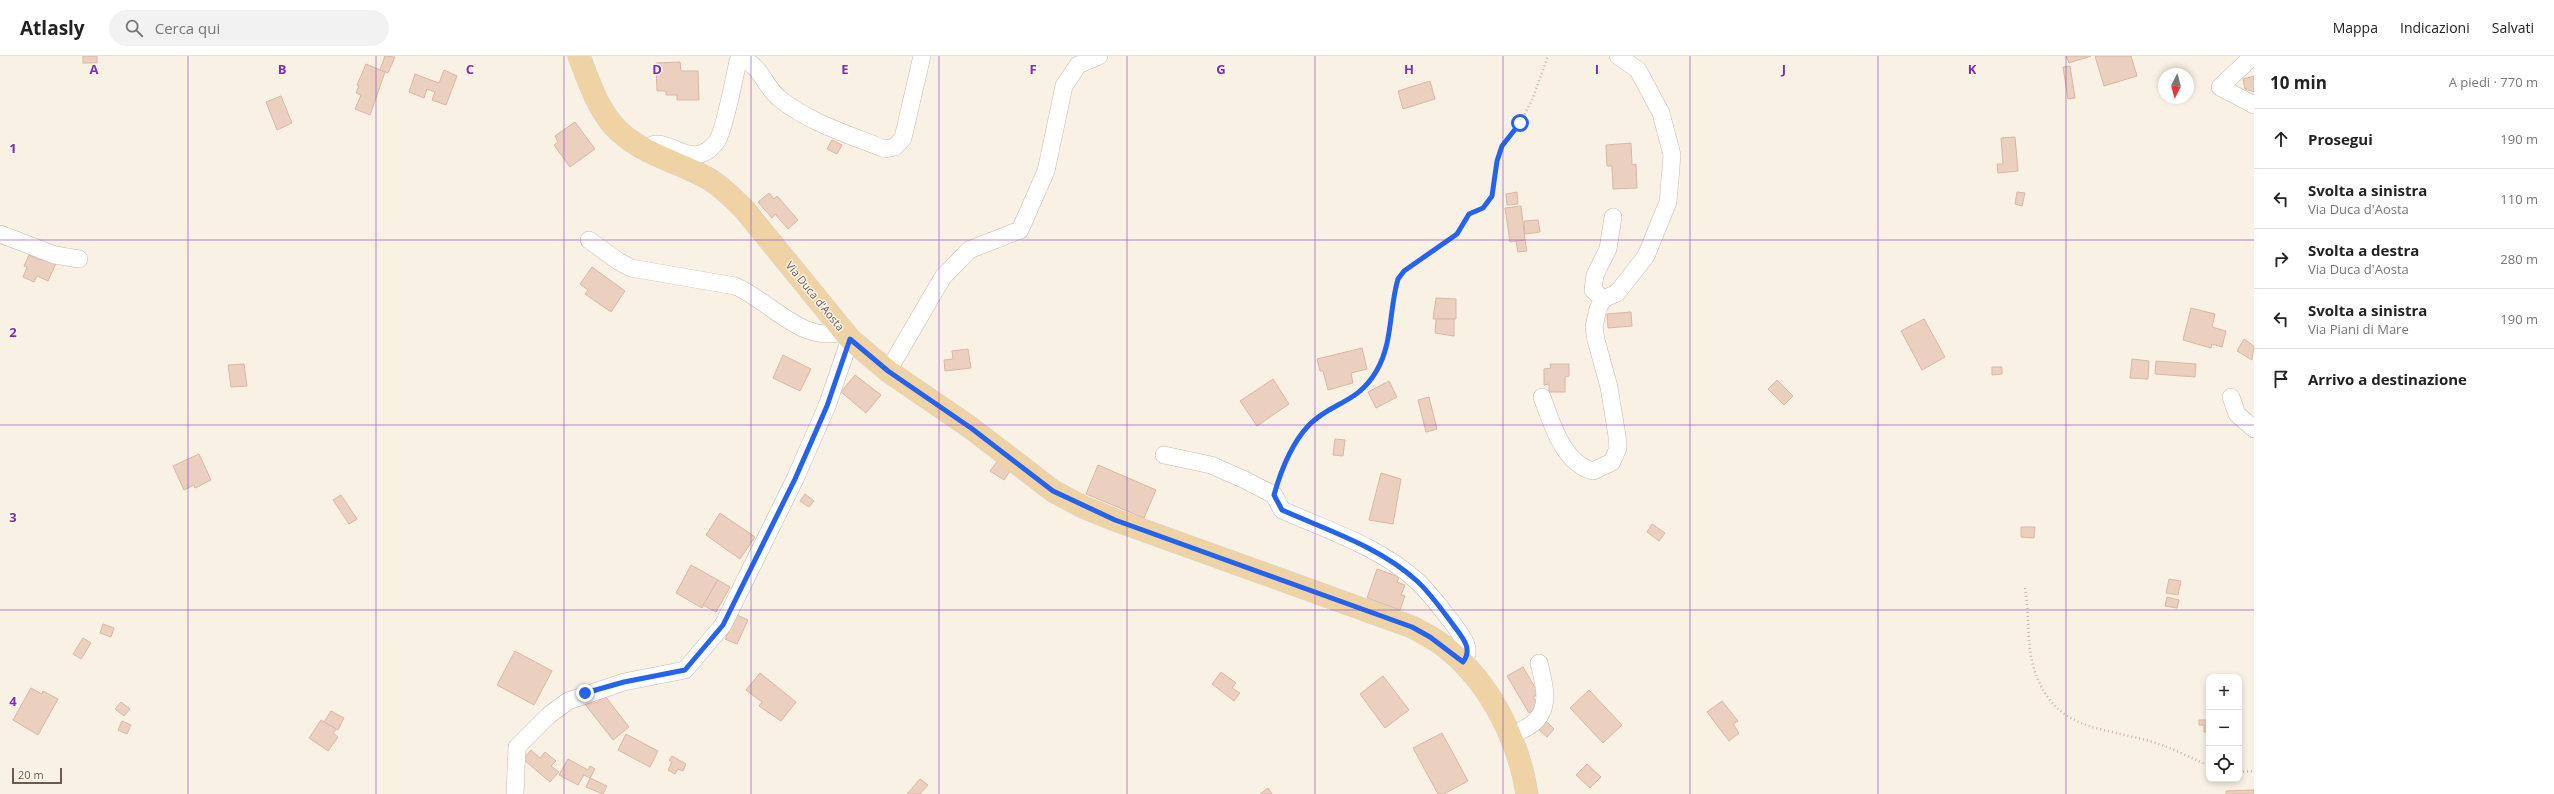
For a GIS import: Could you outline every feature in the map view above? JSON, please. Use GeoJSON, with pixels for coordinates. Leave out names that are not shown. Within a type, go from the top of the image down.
{"type":"FeatureCollection","features":[{"type":"Feature","properties":{"kind":"main road","name":"Via Duca d'Aosta"},"geometry":{"type":"LineString","coordinates":[[579,56],[602,110],[626,137],[646,150],[708,179],[726,191],[744,209],[847,335],[888,371],[971,428],[1053,491],[1083,507],[1115,520],[1412,627],[1430,637],[1463,662],[1495,707],[1510,735],[1531,792]]}},
{"type":"Feature","properties":{"kind":"street"},"geometry":{"type":"LineString","coordinates":[[646,150],[651,144],[656,142],[682,153],[699,155],[708,151],[719,139],[738,61],[744,59],[755,66],[779,98],[813,120],[885,149],[895,147],[903,138],[922,56]]}},
{"type":"Feature","properties":{"kind":"street"},"geometry":{"type":"LineString","coordinates":[[888,371],[943,277],[969,250],[1020,230],[1046,171],[1064,86],[1078,65],[1099,56]]}},
{"type":"Feature","properties":{"kind":"street"},"geometry":{"type":"LineString","coordinates":[[1542,397],[1552,423],[1566,449],[1578,465],[1593,471],[1612,462],[1618,448],[1618,436],[1609,387],[1594,327],[1598,309],[1603,300],[1617,293],[1646,256],[1668,202],[1672,154],[1661,113],[1638,70],[1618,56]]}},
{"type":"Feature","properties":{"kind":"street"},"geometry":{"type":"LineString","coordinates":[[2253,56],[2220,87],[2254,105]]}},
{"type":"Feature","properties":{"kind":"street"},"geometry":{"type":"LineString","coordinates":[[1603,300],[1593,290],[1595,275],[1608,249],[1614,218]]}},
{"type":"Feature","properties":{"kind":"street"},"geometry":{"type":"LineString","coordinates":[[0,234],[55,255],[78,259]]}},
{"type":"Feature","properties":{"kind":"street"},"geometry":{"type":"LineString","coordinates":[[515,794],[517,747],[548,716],[568,701],[585,693],[624,682],[685,670],[723,625],[795,479],[827,406],[847,335],[830,336],[803,327],[778,314],[750,292],[736,286],[631,268],[618,262],[589,240]]}},
{"type":"Feature","properties":{"kind":"street"},"geometry":{"type":"LineString","coordinates":[[2231,397],[2237,414],[2254,429]]}},
{"type":"Feature","properties":{"kind":"street"},"geometry":{"type":"LineString","coordinates":[[1164,455],[1211,465],[1274,495],[1282,510],[1370,549],[1417,580],[1463,638],[1468,650],[1468,656],[1463,662]]}},
{"type":"Feature","properties":{"kind":"street"},"geometry":{"type":"LineString","coordinates":[[1510,735],[1532,724],[1543,710],[1545,696],[1539,663]]}},
{"type":"Feature","properties":{"kind":"path"},"geometry":{"type":"LineString","coordinates":[[1274,495],[1281,472],[1295,444],[1309,424],[1361,393],[1377,371],[1387,348],[1395,288],[1401,275],[1457,234],[1469,214],[1483,208],[1492,196],[1497,161],[1502,146],[1520,123],[1532,100],[1548,56]]}},
{"type":"Feature","properties":{"kind":"path"},"geometry":{"type":"LineString","coordinates":[[2025,588],[2028,603],[2027,631],[2034,668],[2046,698],[2064,715],[2097,729],[2156,744],[2206,765]]}},
{"type":"Feature","properties":{"kind":"path"},"geometry":{"type":"LineString","coordinates":[[2242,772],[2254,771]]}},
{"type":"Feature","properties":{"kind":"building"},"geometry":{"type":"Polygon","coordinates":[[[83,56],[97,56],[97,63],[83,63],[83,56]]]}},
{"type":"Feature","properties":{"kind":"building"},"geometry":{"type":"Polygon","coordinates":[[[385,56],[395,57],[388,73],[380,70],[385,56]]]}},
{"type":"Feature","properties":{"kind":"building"},"geometry":{"type":"Polygon","coordinates":[[[2066,56],[2091,56],[2069,63],[2066,56]]]}},
{"type":"Feature","properties":{"kind":"building"},"geometry":{"type":"Polygon","coordinates":[[[2095,56],[2131,56],[2137,76],[2104,86],[2095,56]]]}},
{"type":"Feature","properties":{"kind":"building"},"geometry":{"type":"Polygon","coordinates":[[[680,62],[681,71],[698,71],[699,100],[677,100],[677,95],[666,95],[666,91],[657,91],[656,63],[680,62]]]}},
{"type":"Feature","properties":{"kind":"building"},"geometry":{"type":"Polygon","coordinates":[[[366,64],[385,72],[370,115],[355,109],[361,95],[356,93],[359,86],[357,85],[366,64]]]}},
{"type":"Feature","properties":{"kind":"building"},"geometry":{"type":"Polygon","coordinates":[[[2070,66],[2075,98],[2068,99],[2063,67],[2070,66]]]}},
{"type":"Feature","properties":{"kind":"building"},"geometry":{"type":"Polygon","coordinates":[[[444,70],[457,76],[446,105],[432,100],[435,92],[427,89],[424,98],[409,92],[415,74],[439,83],[444,70]]]}},
{"type":"Feature","properties":{"kind":"building"},"geometry":{"type":"Polygon","coordinates":[[[2254,76],[2254,92],[2245,89],[2243,79],[2254,76]]]}},
{"type":"Feature","properties":{"kind":"building"},"geometry":{"type":"Polygon","coordinates":[[[1430,81],[1435,99],[1403,109],[1398,91],[1430,81]]]}},
{"type":"Feature","properties":{"kind":"building"},"geometry":{"type":"Polygon","coordinates":[[[281,96],[292,123],[277,130],[266,102],[281,96]]]}},
{"type":"Feature","properties":{"kind":"building"},"geometry":{"type":"Polygon","coordinates":[[[575,122],[595,149],[570,167],[554,145],[558,142],[555,136],[575,122]]]}},
{"type":"Feature","properties":{"kind":"building"},"geometry":{"type":"Polygon","coordinates":[[[2015,137],[2018,171],[1998,173],[1997,164],[2003,164],[2001,138],[2015,137]]]}},
{"type":"Feature","properties":{"kind":"building"},"geometry":{"type":"Polygon","coordinates":[[[832,140],[842,145],[837,154],[827,149],[832,140]]]}},
{"type":"Feature","properties":{"kind":"building"},"geometry":{"type":"Polygon","coordinates":[[[1631,143],[1632,165],[1636,164],[1637,188],[1613,189],[1612,166],[1607,166],[1606,145],[1631,143]]]}},
{"type":"Feature","properties":{"kind":"building"},"geometry":{"type":"Polygon","coordinates":[[[1517,192],[1518,204],[1507,205],[1506,194],[1517,192]]]}},
{"type":"Feature","properties":{"kind":"building"},"geometry":{"type":"Polygon","coordinates":[[[2017,192],[2025,193],[2022,206],[2015,204],[2017,192]]]}},
{"type":"Feature","properties":{"kind":"building"},"geometry":{"type":"Polygon","coordinates":[[[769,193],[774,199],[777,196],[798,220],[788,229],[775,214],[772,218],[758,202],[769,193]]]}},
{"type":"Feature","properties":{"kind":"building"},"geometry":{"type":"Polygon","coordinates":[[[1521,206],[1525,240],[1510,242],[1505,208],[1521,206]]]}},
{"type":"Feature","properties":{"kind":"building"},"geometry":{"type":"Polygon","coordinates":[[[1538,220],[1540,232],[1525,234],[1524,221],[1538,220]]]}},
{"type":"Feature","properties":{"kind":"building"},"geometry":{"type":"Polygon","coordinates":[[[1525,240],[1527,251],[1518,252],[1516,241],[1525,240]]]}},
{"type":"Feature","properties":{"kind":"building"},"geometry":{"type":"Polygon","coordinates":[[[29,255],[40,260],[42,255],[57,261],[48,281],[37,276],[34,282],[23,277],[27,267],[24,266],[29,255]]]}},
{"type":"Feature","properties":{"kind":"building"},"geometry":{"type":"Polygon","coordinates":[[[592,267],[625,291],[611,312],[585,294],[588,290],[580,284],[592,267]]]}},
{"type":"Feature","properties":{"kind":"building"},"geometry":{"type":"Polygon","coordinates":[[[1436,298],[1456,299],[1456,319],[1433,319],[1436,298]]]}},
{"type":"Feature","properties":{"kind":"building"},"geometry":{"type":"Polygon","coordinates":[[[2191,308],[2215,314],[2212,327],[2226,331],[2222,347],[2212,344],[2211,348],[2183,340],[2191,308]]]}},
{"type":"Feature","properties":{"kind":"building"},"geometry":{"type":"Polygon","coordinates":[[[1631,312],[1632,326],[1608,328],[1607,314],[1631,312]]]}},
{"type":"Feature","properties":{"kind":"building"},"geometry":{"type":"Polygon","coordinates":[[[1436,319],[1454,319],[1454,336],[1435,333],[1436,319]]]}},
{"type":"Feature","properties":{"kind":"building"},"geometry":{"type":"Polygon","coordinates":[[[1924,319],[1945,357],[1922,370],[1901,331],[1924,319]]]}},
{"type":"Feature","properties":{"kind":"building"},"geometry":{"type":"Polygon","coordinates":[[[2244,339],[2254,346],[2252,360],[2237,351],[2244,339]]]}},
{"type":"Feature","properties":{"kind":"building"},"geometry":{"type":"Polygon","coordinates":[[[1362,348],[1367,369],[1351,373],[1353,383],[1328,390],[1323,371],[1320,371],[1317,359],[1362,348]]]}},
{"type":"Feature","properties":{"kind":"building"},"geometry":{"type":"Polygon","coordinates":[[[968,349],[971,368],[945,371],[944,360],[953,359],[952,351],[968,349]]]}},
{"type":"Feature","properties":{"kind":"building"},"geometry":{"type":"Polygon","coordinates":[[[783,355],[811,369],[800,391],[773,378],[783,355]]]}},
{"type":"Feature","properties":{"kind":"building"},"geometry":{"type":"Polygon","coordinates":[[[2132,359],[2149,361],[2148,379],[2130,378],[2132,359]]]}},
{"type":"Feature","properties":{"kind":"building"},"geometry":{"type":"Polygon","coordinates":[[[2156,361],[2196,364],[2195,377],[2155,374],[2156,361]]]}},
{"type":"Feature","properties":{"kind":"building"},"geometry":{"type":"Polygon","coordinates":[[[244,364],[247,386],[231,387],[228,365],[244,364]]]}},
{"type":"Feature","properties":{"kind":"building"},"geometry":{"type":"Polygon","coordinates":[[[1550,364],[1569,364],[1569,376],[1565,377],[1565,392],[1549,392],[1549,384],[1544,385],[1544,369],[1551,368],[1550,364]]]}},
{"type":"Feature","properties":{"kind":"building"},"geometry":{"type":"Polygon","coordinates":[[[1992,367],[2002,367],[2002,374],[1992,375],[1992,367]]]}},
{"type":"Feature","properties":{"kind":"building"},"geometry":{"type":"Polygon","coordinates":[[[855,375],[881,395],[866,413],[841,392],[855,375]]]}},
{"type":"Feature","properties":{"kind":"building"},"geometry":{"type":"Polygon","coordinates":[[[1273,379],[1289,404],[1257,426],[1240,401],[1273,379]]]}},
{"type":"Feature","properties":{"kind":"building"},"geometry":{"type":"Polygon","coordinates":[[[1777,380],[1793,396],[1784,405],[1768,389],[1777,380]]]}},
{"type":"Feature","properties":{"kind":"building"},"geometry":{"type":"Polygon","coordinates":[[[1389,381],[1397,397],[1376,408],[1368,392],[1389,381]]]}},
{"type":"Feature","properties":{"kind":"building"},"geometry":{"type":"Polygon","coordinates":[[[1429,397],[1437,429],[1426,432],[1418,400],[1429,397]]]}},
{"type":"Feature","properties":{"kind":"building"},"geometry":{"type":"Polygon","coordinates":[[[1335,439],[1345,440],[1343,456],[1333,455],[1335,439]]]}},
{"type":"Feature","properties":{"kind":"building"},"geometry":{"type":"Polygon","coordinates":[[[199,454],[211,480],[195,488],[194,485],[184,490],[173,466],[199,454]]]}},
{"type":"Feature","properties":{"kind":"building"},"geometry":{"type":"Polygon","coordinates":[[[997,462],[1010,471],[1004,480],[990,471],[997,462]]]}},
{"type":"Feature","properties":{"kind":"building"},"geometry":{"type":"Polygon","coordinates":[[[1098,465],[1156,490],[1144,518],[1086,494],[1098,465]]]}},
{"type":"Feature","properties":{"kind":"building"},"geometry":{"type":"Polygon","coordinates":[[[1381,473],[1401,479],[1393,524],[1369,520],[1381,473]]]}},
{"type":"Feature","properties":{"kind":"building"},"geometry":{"type":"Polygon","coordinates":[[[805,494],[814,501],[809,507],[800,501],[805,494]]]}},
{"type":"Feature","properties":{"kind":"building"},"geometry":{"type":"Polygon","coordinates":[[[341,495],[357,519],[349,524],[333,500],[341,495]]]}},
{"type":"Feature","properties":{"kind":"building"},"geometry":{"type":"Polygon","coordinates":[[[720,513],[755,537],[740,559],[706,535],[720,513]]]}},
{"type":"Feature","properties":{"kind":"building"},"geometry":{"type":"Polygon","coordinates":[[[1652,524],[1665,533],[1659,541],[1647,532],[1652,524]]]}},
{"type":"Feature","properties":{"kind":"building"},"geometry":{"type":"Polygon","coordinates":[[[2021,527],[2035,527],[2034,538],[2021,537],[2021,527]]]}},
{"type":"Feature","properties":{"kind":"building"},"geometry":{"type":"Polygon","coordinates":[[[691,565],[718,580],[702,608],[676,593],[691,565]]]}},
{"type":"Feature","properties":{"kind":"building"},"geometry":{"type":"Polygon","coordinates":[[[1377,569],[1399,577],[1397,582],[1405,585],[1401,595],[1405,596],[1400,610],[1367,598],[1377,569]]]}},
{"type":"Feature","properties":{"kind":"building"},"geometry":{"type":"Polygon","coordinates":[[[2169,579],[2181,581],[2178,595],[2166,593],[2169,579]]]}},
{"type":"Feature","properties":{"kind":"building"},"geometry":{"type":"Polygon","coordinates":[[[718,580],[730,587],[716,612],[703,605],[718,580]]]}},
{"type":"Feature","properties":{"kind":"building"},"geometry":{"type":"Polygon","coordinates":[[[2167,597],[2179,600],[2177,608],[2165,606],[2167,597]]]}},
{"type":"Feature","properties":{"kind":"building"},"geometry":{"type":"Polygon","coordinates":[[[737,615],[748,620],[737,644],[725,639],[737,615]]]}},
{"type":"Feature","properties":{"kind":"building"},"geometry":{"type":"Polygon","coordinates":[[[103,624],[114,628],[111,637],[100,633],[103,624]]]}},
{"type":"Feature","properties":{"kind":"building"},"geometry":{"type":"Polygon","coordinates":[[[83,638],[91,643],[81,659],[73,654],[83,638]]]}},
{"type":"Feature","properties":{"kind":"building"},"geometry":{"type":"Polygon","coordinates":[[[515,651],[552,671],[534,705],[497,685],[515,651]]]}},
{"type":"Feature","properties":{"kind":"building"},"geometry":{"type":"Polygon","coordinates":[[[1523,667],[1539,694],[1533,697],[1539,707],[1529,713],[1507,676],[1523,667]]]}},
{"type":"Feature","properties":{"kind":"building"},"geometry":{"type":"Polygon","coordinates":[[[1221,672],[1236,683],[1232,688],[1240,693],[1234,701],[1212,684],[1221,672]]]}},
{"type":"Feature","properties":{"kind":"building"},"geometry":{"type":"Polygon","coordinates":[[[760,673],[796,702],[781,721],[759,706],[762,702],[746,690],[760,673]]]}},
{"type":"Feature","properties":{"kind":"building"},"geometry":{"type":"Polygon","coordinates":[[[1383,676],[1409,710],[1385,728],[1360,694],[1383,676]]]}},
{"type":"Feature","properties":{"kind":"building"},"geometry":{"type":"Polygon","coordinates":[[[31,688],[42,694],[43,691],[58,699],[38,735],[13,720],[31,688]]]}},
{"type":"Feature","properties":{"kind":"building"},"geometry":{"type":"Polygon","coordinates":[[[1589,690],[1622,725],[1603,743],[1570,708],[1589,690]]]}},
{"type":"Feature","properties":{"kind":"building"},"geometry":{"type":"Polygon","coordinates":[[[605,696],[629,727],[613,740],[585,704],[592,698],[596,703],[605,696]]]}},
{"type":"Feature","properties":{"kind":"building"},"geometry":{"type":"Polygon","coordinates":[[[1722,701],[1738,721],[1733,724],[1739,733],[1729,741],[1707,712],[1722,701]]]}},
{"type":"Feature","properties":{"kind":"building"},"geometry":{"type":"Polygon","coordinates":[[[121,702],[130,709],[124,716],[115,709],[121,702]]]}},
{"type":"Feature","properties":{"kind":"building"},"geometry":{"type":"Polygon","coordinates":[[[331,711],[344,718],[338,730],[324,722],[331,711]]]}},
{"type":"Feature","properties":{"kind":"building"},"geometry":{"type":"Polygon","coordinates":[[[321,720],[336,729],[333,733],[338,737],[328,751],[309,738],[321,720]]]}},
{"type":"Feature","properties":{"kind":"building"},"geometry":{"type":"Polygon","coordinates":[[[2199,720],[2206,720],[2206,732],[2204,732],[2204,725],[2199,725],[2199,720]]]}},
{"type":"Feature","properties":{"kind":"building"},"geometry":{"type":"Polygon","coordinates":[[[122,721],[131,725],[127,734],[118,730],[122,721]]]}},
{"type":"Feature","properties":{"kind":"building"},"geometry":{"type":"Polygon","coordinates":[[[1546,721],[1554,729],[1547,737],[1539,730],[1546,721]]]}},
{"type":"Feature","properties":{"kind":"building"},"geometry":{"type":"Polygon","coordinates":[[[1442,733],[1468,781],[1444,794],[1438,794],[1413,748],[1442,733]]]}},
{"type":"Feature","properties":{"kind":"building"},"geometry":{"type":"Polygon","coordinates":[[[626,734],[658,751],[650,767],[618,750],[626,734]]]}},
{"type":"Feature","properties":{"kind":"building"},"geometry":{"type":"Polygon","coordinates":[[[531,750],[540,758],[545,752],[556,761],[551,766],[559,772],[550,782],[523,759],[531,750]]]}},
{"type":"Feature","properties":{"kind":"building"},"geometry":{"type":"Polygon","coordinates":[[[672,756],[686,764],[683,771],[678,769],[675,774],[668,770],[672,762],[669,760],[672,756]]]}},
{"type":"Feature","properties":{"kind":"building"},"geometry":{"type":"Polygon","coordinates":[[[568,759],[588,770],[590,766],[595,769],[590,778],[584,775],[578,785],[559,775],[568,759]]]}},
{"type":"Feature","properties":{"kind":"building"},"geometry":{"type":"Polygon","coordinates":[[[1587,764],[1601,777],[1590,788],[1576,775],[1587,764]]]}},
{"type":"Feature","properties":{"kind":"building"},"geometry":{"type":"Polygon","coordinates":[[[590,778],[607,786],[603,794],[586,787],[590,778]]]}},
{"type":"Feature","properties":{"kind":"building"},"geometry":{"type":"Polygon","coordinates":[[[920,779],[928,785],[920,794],[907,794],[920,779]]]}},
{"type":"Feature","properties":{"kind":"building"},"geometry":{"type":"Polygon","coordinates":[[[1268,788],[1272,794],[1260,794],[1268,788]]]}},
{"type":"Feature","properties":{"kind":"building"},"geometry":{"type":"Polygon","coordinates":[[[2254,790],[2254,794],[2226,794],[2226,791],[2254,790]]]}},
{"type":"Feature","properties":{"kind":"route"},"geometry":{"type":"LineString","coordinates":[[585,693],[624,682],[685,670],[723,625],[795,479],[827,406],[850,339],[869,357],[971,428],[1053,491],[1083,507],[1115,520],[1412,627],[1450,650],[1463,662],[1468,656],[1468,650],[1463,638],[1436,602],[1417,580],[1395,564],[1370,549],[1282,510],[1274,495],[1281,472],[1295,444],[1309,424],[1361,393],[1377,371],[1387,348],[1395,288],[1398,279],[1404,271],[1457,234],[1469,214],[1483,208],[1492,196],[1497,161],[1502,146],[1520,123]]}}]}
